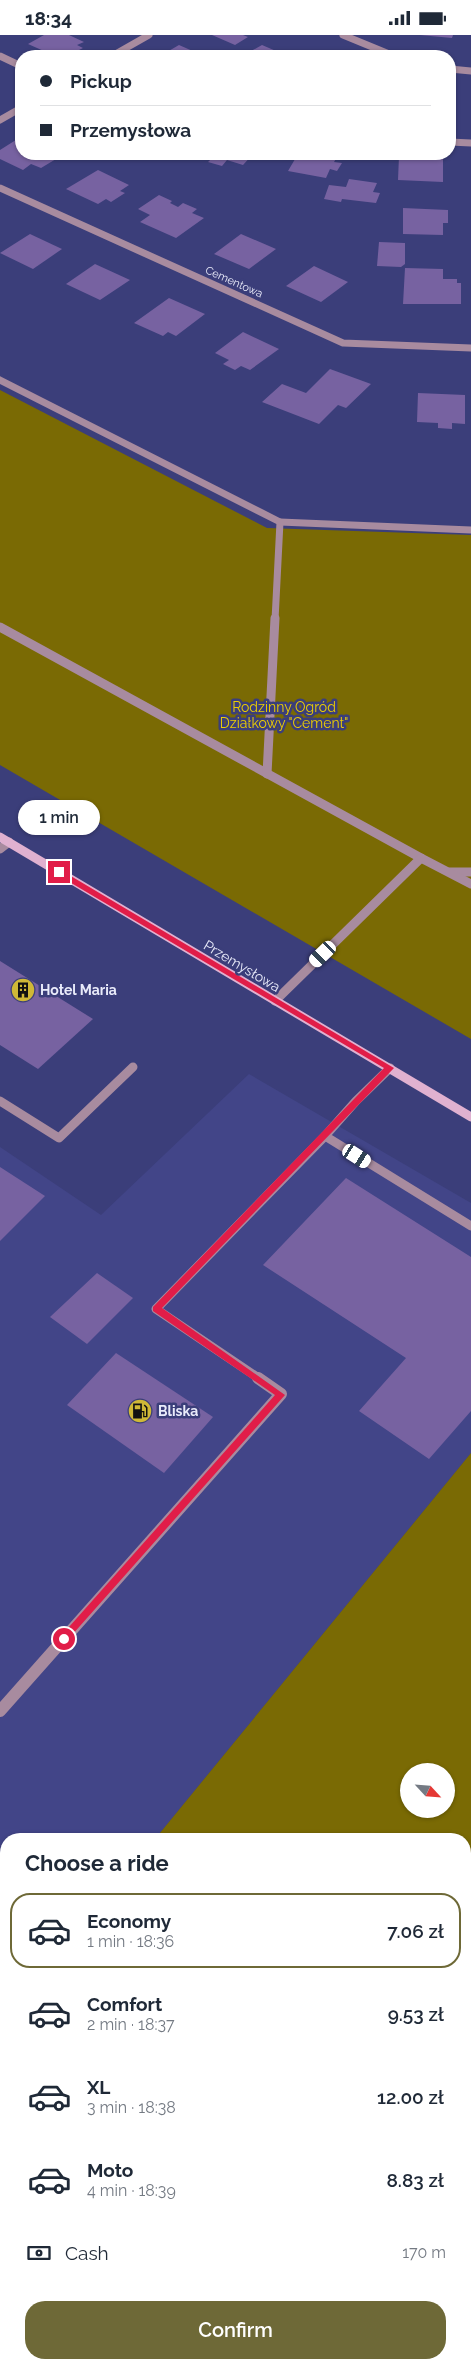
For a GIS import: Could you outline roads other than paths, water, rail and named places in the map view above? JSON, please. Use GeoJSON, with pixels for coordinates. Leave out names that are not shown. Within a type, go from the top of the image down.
{"type":"FeatureCollection","features":[{"type":"Feature","properties":{"kind":"main road","name":"Przemysłowa"},"geometry":{"type":"LineString","coordinates":[[0,837],[471,1117]]}},
{"type":"Feature","properties":{"kind":"street"},"geometry":{"type":"LineString","coordinates":[[123,50],[149,35]]}},
{"type":"Feature","properties":{"kind":"street"},"geometry":{"type":"LineString","coordinates":[[343,35],[379,50]]}},
{"type":"Feature","properties":{"kind":"street"},"geometry":{"type":"LineString","coordinates":[[0,56],[15,63]]}},
{"type":"Feature","properties":{"kind":"street"},"geometry":{"type":"LineString","coordinates":[[456,70],[471,71]]}},
{"type":"Feature","properties":{"kind":"street"},"geometry":{"type":"LineString","coordinates":[[0,120],[15,111]]}},
{"type":"Feature","properties":{"kind":"street"},"geometry":{"type":"LineString","coordinates":[[456,142],[471,143]]}},
{"type":"Feature","properties":{"kind":"street","name":"Cementowa"},"geometry":{"type":"LineString","coordinates":[[0,188],[343,343],[471,347]]}},
{"type":"Feature","properties":{"kind":"street"},"geometry":{"type":"LineString","coordinates":[[0,379],[280,522],[471,530]]}},
{"type":"Feature","properties":{"kind":"street"},"geometry":{"type":"LineString","coordinates":[[268,774],[280,522]]}},
{"type":"Feature","properties":{"kind":"street"},"geometry":{"type":"LineString","coordinates":[[0,627],[471,885]]}},
{"type":"Feature","properties":{"kind":"street"},"geometry":{"type":"LineString","coordinates":[[0,849],[9,842]]}},
{"type":"Feature","properties":{"kind":"street"},"geometry":{"type":"LineString","coordinates":[[275,1001],[422,858]]}},
{"type":"Feature","properties":{"kind":"street"},"geometry":{"type":"LineString","coordinates":[[448,872],[471,872]]}},
{"type":"Feature","properties":{"kind":"street"},"geometry":{"type":"LineString","coordinates":[[0,1101],[58,1138],[134,1067]]}},
{"type":"Feature","properties":{"kind":"street"},"geometry":{"type":"LineString","coordinates":[[0,1711],[281,1395],[156,1309],[390,1068]]}},
{"type":"Feature","properties":{"kind":"street"},"geometry":{"type":"LineString","coordinates":[[325,1136],[471,1226]]}},
{"type":"Feature","properties":{"kind":"place","name":"Hotel Maria"},"geometry":{"type":"Point","coordinates":[23,990]}},
{"type":"Feature","properties":{"kind":"place","name":"Bliska"},"geometry":{"type":"Point","coordinates":[140,1411]}},
{"type":"Feature","properties":{"kind":"park label","name":"Rodzinny Ogród Działkowy \"Cement\""},"geometry":{"type":"Point","coordinates":[284,715]}}]}
